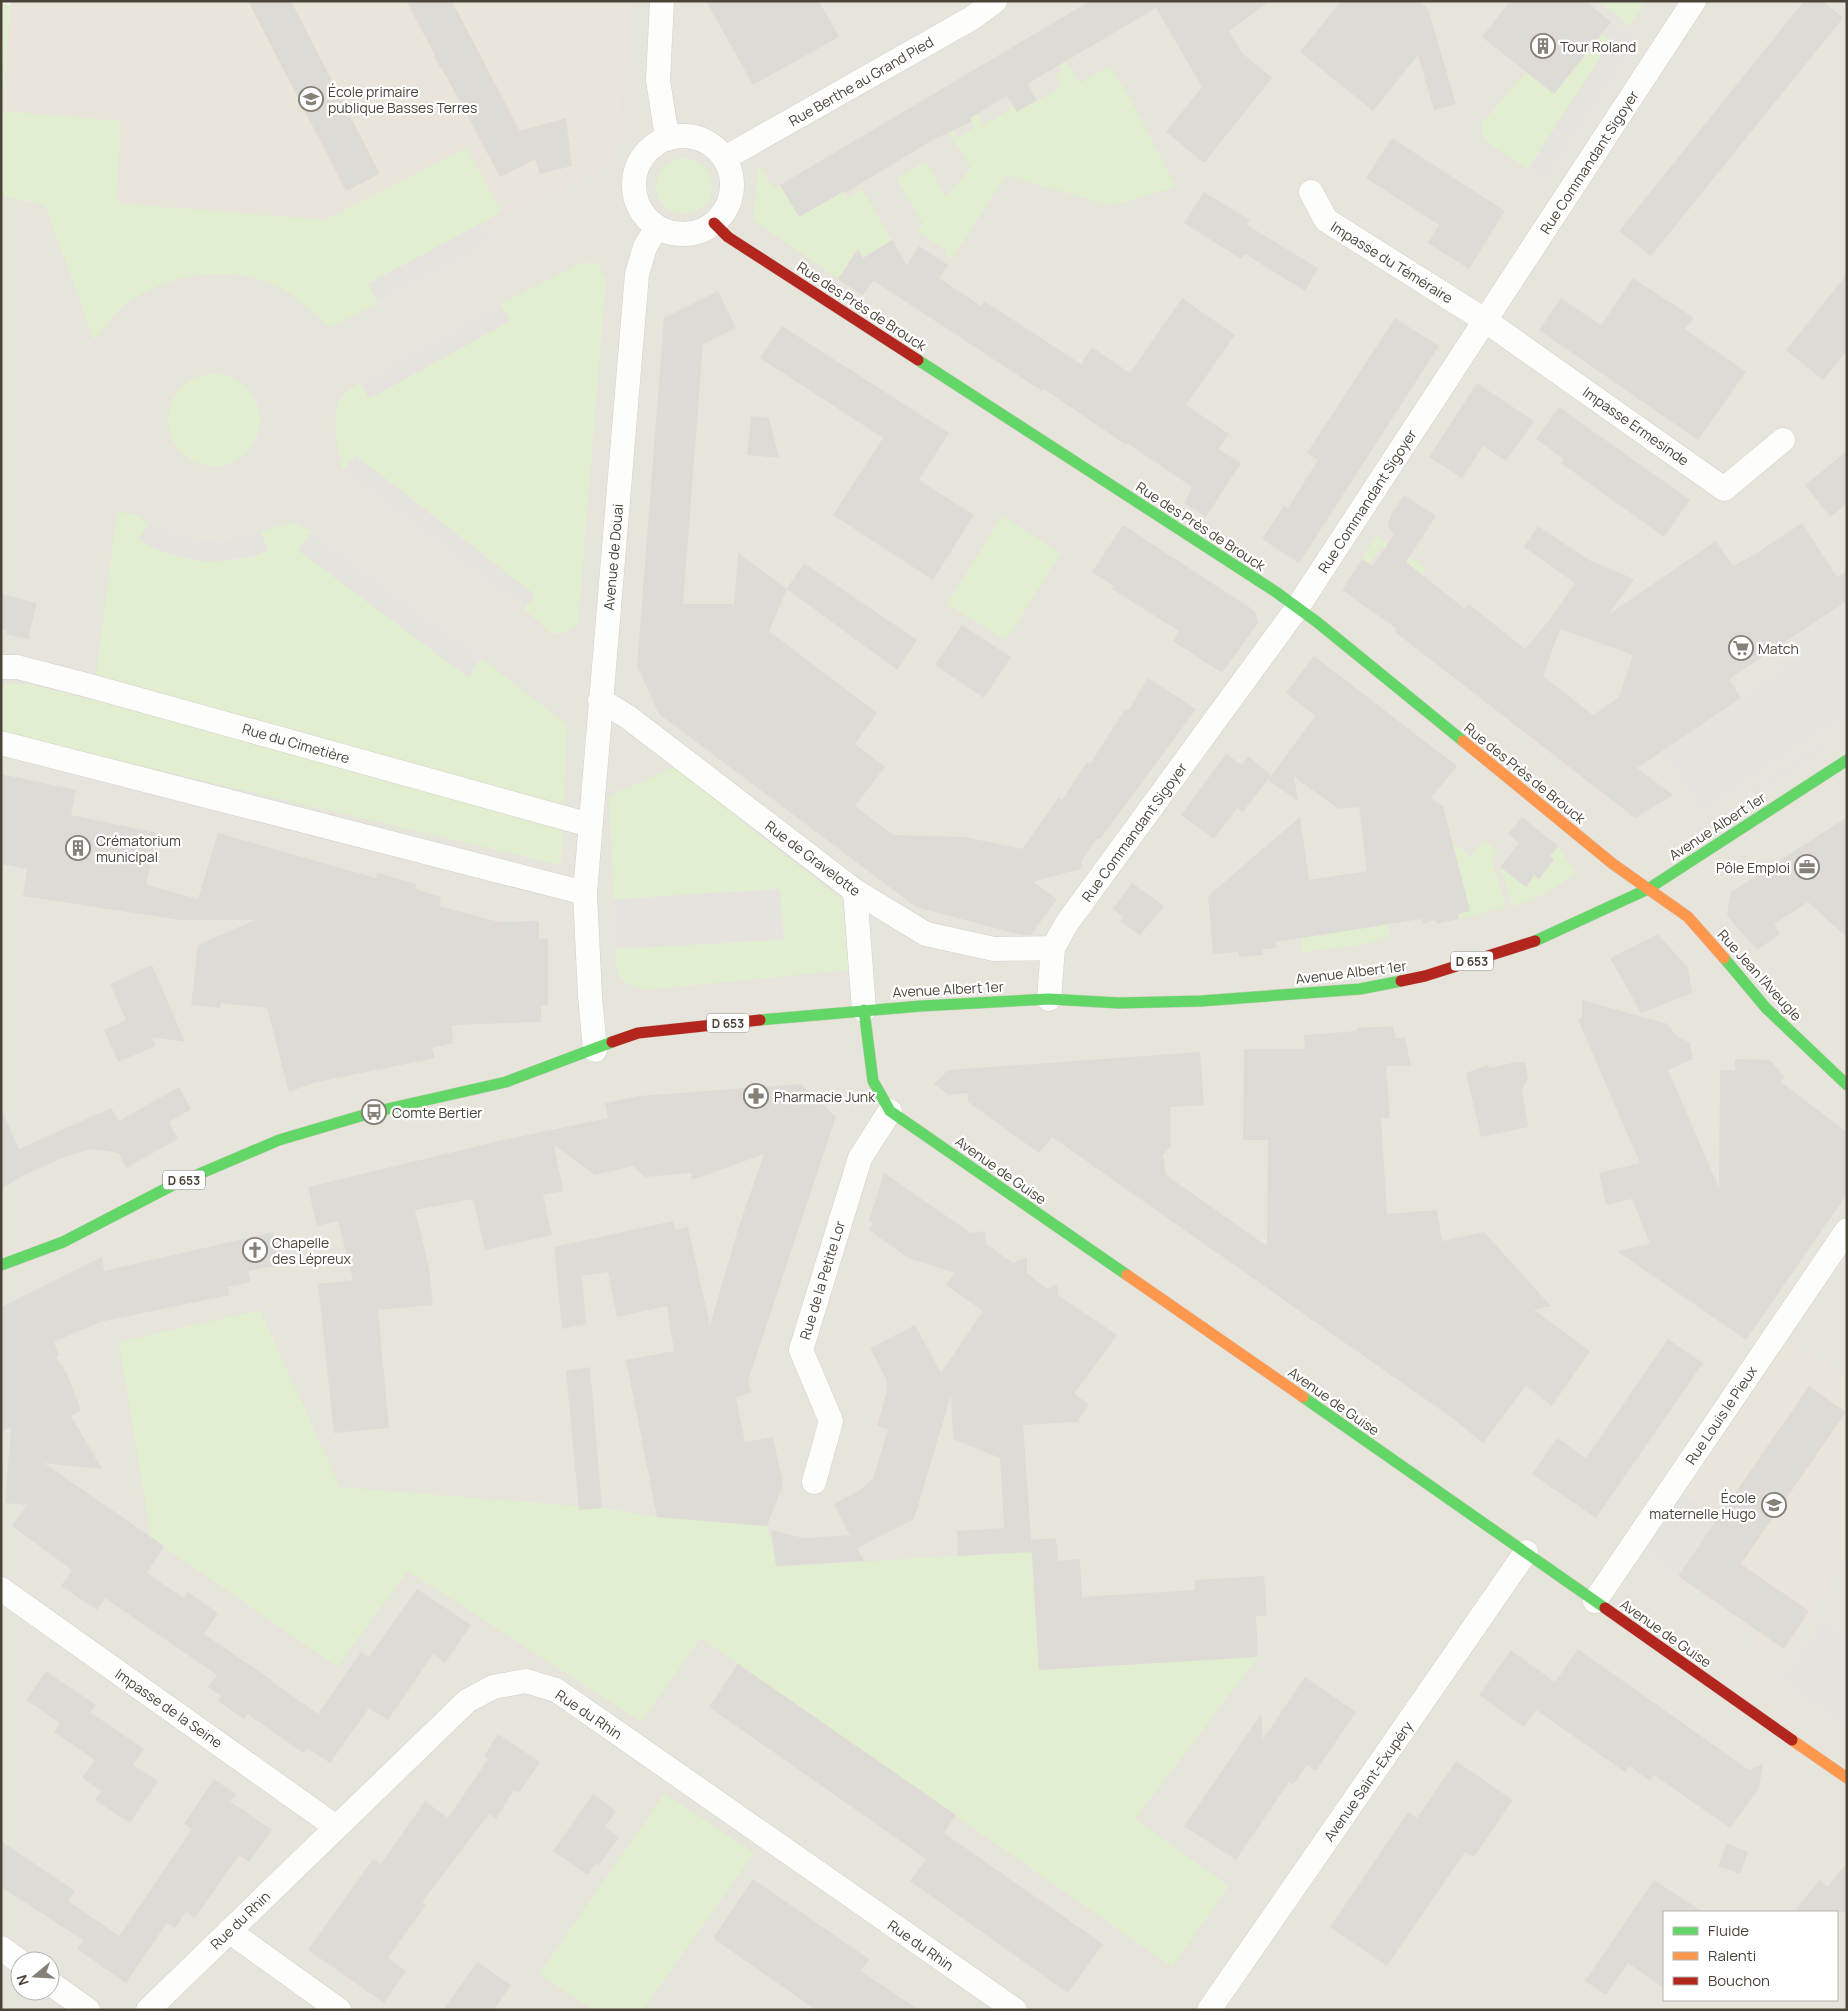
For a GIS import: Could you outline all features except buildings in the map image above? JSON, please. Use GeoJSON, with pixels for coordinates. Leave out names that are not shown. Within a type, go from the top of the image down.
{"type":"FeatureCollection","features":[{"type":"Feature","properties":{"kind":"street"},"geometry":{"type":"LineString","coordinates":[[662,1],[658,80],[667,137]]}},
{"type":"Feature","properties":{"kind":"street","name":"Rue Berthe au Grand Pied"},"geometry":{"type":"LineString","coordinates":[[725,158],[972,18],[995,1]]}},
{"type":"Feature","properties":{"kind":"street","name":"Rue Commandant Sigoyer"},"geometry":{"type":"LineString","coordinates":[[1049,999],[1053,948],[1067,923],[1297,608],[1694,1]]}},
{"type":"Feature","properties":{"kind":"street"},"geometry":{"type":"LineString","coordinates":[[683,135],[700,138],[714,146],[725,158],[730,171],[732,186],[730,199],[724,212],[714,222],[701,230],[686,234],[671,233],[657,227],[642,213],[637,204],[634,191],[634,177],[638,164],[645,153],[655,144],[667,137],[683,135]]}},
{"type":"Feature","properties":{"kind":"street","name":"Impasse du Téméraire"},"geometry":{"type":"LineString","coordinates":[[1311,192],[1326,220],[1486,321]]}},
{"type":"Feature","properties":{"kind":"street","name":"Rue des Près de Brouck"},"geometry":{"type":"LineString","coordinates":[[714,222],[728,237],[1297,608],[1353,651],[1613,864],[1648,889]]}},
{"type":"Feature","properties":{"kind":"street","name":"Avenue de Douai"},"geometry":{"type":"LineString","coordinates":[[595,1050],[584,893],[636,274],[645,247],[657,227]]}},
{"type":"Feature","properties":{"kind":"street","name":"Impasse Ermesinde"},"geometry":{"type":"LineString","coordinates":[[1486,321],[1724,489],[1783,440]]}},
{"type":"Feature","properties":{"kind":"street","name":"Rue du Cimetière"},"geometry":{"type":"LineString","coordinates":[[1,667],[17,667],[83,684],[590,825]]}},
{"type":"Feature","properties":{"kind":"street","name":"Rue de Gravelotte"},"geometry":{"type":"LineString","coordinates":[[600,700],[628,717],[855,891],[926,934],[994,949],[1053,948]]}},
{"type":"Feature","properties":{"kind":"street"},"geometry":{"type":"LineString","coordinates":[[1,743],[584,893]]}},
{"type":"Feature","properties":{"kind":"street","name":"Avenue Albert 1er"},"geometry":{"type":"LineString","coordinates":[[864,1010],[1049,999],[1119,1003],[1200,1001],[1360,989],[1415,979],[1542,938],[1648,889],[1847,760]]}},
{"type":"Feature","properties":{"kind":"street","name":"Rue Jean l'Aveugle"},"geometry":{"type":"LineString","coordinates":[[1648,889],[1688,917],[1766,1008],[1847,1085]]}},
{"type":"Feature","properties":{"kind":"street"},"geometry":{"type":"LineString","coordinates":[[855,891],[864,1010]]}},
{"type":"Feature","properties":{"kind":"street","name":"D 653"},"geometry":{"type":"LineString","coordinates":[[1,1265],[63,1242],[171,1186],[279,1140],[374,1112],[506,1082],[638,1033],[864,1010]]}},
{"type":"Feature","properties":{"kind":"street","name":"Avenue de Guise"},"geometry":{"type":"LineString","coordinates":[[864,1010],[873,1081],[890,1110],[1526,1552],[1847,1778]]}},
{"type":"Feature","properties":{"kind":"street","name":"Rue de la Petite Lor"},"geometry":{"type":"LineString","coordinates":[[814,1482],[831,1421],[801,1350],[860,1158],[890,1110]]}},
{"type":"Feature","properties":{"kind":"street","name":"Rue Louis le Pieux"},"geometry":{"type":"LineString","coordinates":[[1595,1601],[1847,1230]]}},
{"type":"Feature","properties":{"kind":"street","name":"Avenue Saint-Exupéry"},"geometry":{"type":"LineString","coordinates":[[1209,2010],[1526,1552]]}},
{"type":"Feature","properties":{"kind":"street","name":"Impasse de la Seine"},"geometry":{"type":"LineString","coordinates":[[1,1590],[336,1827]]}},
{"type":"Feature","properties":{"kind":"street","name":"Rue du Rhin"},"geometry":{"type":"LineString","coordinates":[[148,2010],[467,1701],[493,1687],[526,1681],[556,1690],[1015,2010]]}},
{"type":"Feature","properties":{"kind":"street"},"geometry":{"type":"LineString","coordinates":[[229,1932],[339,2010]]}},
{"type":"Feature","properties":{"kind":"street"},"geometry":{"type":"LineString","coordinates":[[60,1990],[88,2010]]}},
{"type":"Feature","properties":{"kind":"shaded area"},"geometry":{"type":"Polygon","coordinates":[[[11,1],[1847,1],[1847,2010],[1,2010],[1,121],[11,1]]]}},
{"type":"Feature","properties":{"kind":"shaded area","name":"École primaire publique Basses Terres"},"geometry":{"type":"Polygon","coordinates":[[[11,1],[632,1],[621,86],[618,138],[611,156],[599,169],[502,212],[466,148],[326,220],[116,203],[121,121],[2,111],[11,1]]]}},
{"type":"Feature","properties":{"kind":"shaded area"},"geometry":{"type":"Polygon","coordinates":[[[1611,22],[1639,40],[1545,181],[1528,169],[1611,41],[1602,34],[1611,22]]]}},
{"type":"Feature","properties":{"kind":"shaded area"},"geometry":{"type":"Polygon","coordinates":[[[482,223],[492,241],[378,303],[368,284],[482,223]]]}},
{"type":"Feature","properties":{"kind":"shaded area"},"geometry":{"type":"Polygon","coordinates":[[[500,304],[510,321],[369,399],[360,382],[500,304]]]}},
{"type":"Feature","properties":{"kind":"shaded area"},"geometry":{"type":"Polygon","coordinates":[[[355,455],[535,595],[524,609],[343,470],[355,455]]]}},
{"type":"Feature","properties":{"kind":"shaded area"},"geometry":{"type":"Polygon","coordinates":[[[149,524],[196,539],[223,541],[261,532],[268,550],[252,557],[209,562],[183,558],[158,550],[138,539],[149,524]]]}},
{"type":"Feature","properties":{"kind":"shaded area"},"geometry":{"type":"Polygon","coordinates":[[[312,532],[481,658],[468,677],[298,550],[312,532]]]}},
{"type":"Feature","properties":{"kind":"shaded area"},"geometry":{"type":"Polygon","coordinates":[[[1847,601],[1847,715],[1701,812],[1664,756],[1663,750],[1795,661],[1784,642],[1847,601]]]}},
{"type":"Feature","properties":{"kind":"shaded area"},"geometry":{"type":"Polygon","coordinates":[[[1825,739],[1830,746],[1756,796],[1751,789],[1825,739]]]}},
{"type":"Feature","properties":{"kind":"shaded area"},"geometry":{"type":"Polygon","coordinates":[[[780,889],[784,940],[615,949],[613,899],[780,889]]]}},
{"type":"Feature","properties":{"kind":"shaded area","name":"École maternelle Hugo"},"geometry":{"type":"Polygon","coordinates":[[[1787,1343],[1847,1380],[1847,1554],[1784,1649],[1772,1641],[1767,1648],[1753,1639],[1758,1631],[1678,1576],[1718,1517],[1684,1493],[1787,1343]]]}},
{"type":"Feature","properties":{"kind":"shaded area"},"geometry":{"type":"Polygon","coordinates":[[[1684,1493],[1719,1517],[1678,1576],[1644,1552],[1684,1493]]]}},
{"type":"Feature","properties":{"kind":"shaded area"},"geometry":{"type":"Polygon","coordinates":[[[1823,1620],[1847,1637],[1847,1729],[1780,1680],[1823,1620]]]}},
{"type":"Feature","properties":{"kind":"green space"},"geometry":{"type":"Polygon","coordinates":[[[1598,1],[1645,1],[1630,26],[1598,1]]]}},
{"type":"Feature","properties":{"kind":"green space"},"geometry":{"type":"Polygon","coordinates":[[[1,4],[11,5],[2,111],[121,121],[116,203],[326,220],[466,148],[502,212],[368,284],[378,303],[330,327],[292,295],[267,282],[246,276],[224,274],[201,275],[179,279],[158,286],[138,296],[117,312],[94,340],[45,205],[1,196],[1,4]]]}},
{"type":"Feature","properties":{"kind":"green space"},"geometry":{"type":"Polygon","coordinates":[[[1602,34],[1611,41],[1528,169],[1490,145],[1483,136],[1481,124],[1526,72],[1554,94],[1602,34]]]}},
{"type":"Feature","properties":{"kind":"green space"},"geometry":{"type":"Polygon","coordinates":[[[1066,61],[1080,83],[1110,66],[1132,102],[1176,187],[1110,206],[1006,175],[951,260],[946,256],[947,251],[917,231],[923,224],[896,178],[926,161],[946,197],[971,168],[948,131],[952,129],[957,138],[975,127],[970,118],[978,113],[984,125],[1014,107],[1017,112],[1061,87],[1055,76],[1062,70],[1059,65],[1066,61]]]}},
{"type":"Feature","properties":{"kind":"green space"},"geometry":{"type":"Polygon","coordinates":[[[678,158],[690,158],[700,162],[708,170],[712,186],[708,202],[700,210],[690,214],[678,214],[668,210],[660,202],[656,192],[656,180],[660,170],[668,162],[678,158]]]}},
{"type":"Feature","properties":{"kind":"green space"},"geometry":{"type":"Polygon","coordinates":[[[761,167],[774,189],[780,185],[799,217],[844,191],[848,197],[862,189],[892,240],[863,258],[857,250],[838,279],[753,220],[758,169],[761,167]]]}},
{"type":"Feature","properties":{"kind":"green space"},"geometry":{"type":"Polygon","coordinates":[[[581,263],[597,263],[606,280],[578,624],[562,634],[551,633],[524,609],[535,595],[355,455],[343,470],[335,422],[338,404],[342,397],[360,382],[369,398],[509,321],[500,304],[581,263]]]}},
{"type":"Feature","properties":{"kind":"green space"},"geometry":{"type":"Polygon","coordinates":[[[214,374],[231,378],[246,388],[256,403],[260,420],[256,437],[246,452],[231,462],[214,466],[197,462],[182,452],[172,437],[168,420],[172,403],[182,388],[197,378],[214,374]]]}},
{"type":"Feature","properties":{"kind":"green space"},"geometry":{"type":"Polygon","coordinates":[[[117,512],[135,514],[149,524],[138,539],[158,550],[252,557],[268,550],[261,532],[282,525],[297,524],[312,532],[298,550],[468,677],[481,658],[567,725],[561,865],[1,733],[1,685],[10,683],[21,684],[93,700],[117,512]]]}},
{"type":"Feature","properties":{"kind":"green space"},"geometry":{"type":"Polygon","coordinates":[[[1002,516],[1061,553],[1006,640],[947,604],[1002,516]]]}},
{"type":"Feature","properties":{"kind":"green space"},"geometry":{"type":"Polygon","coordinates":[[[1376,536],[1427,568],[1405,596],[1408,565],[1382,546],[1370,564],[1362,559],[1376,536]]]}},
{"type":"Feature","properties":{"kind":"green space"},"geometry":{"type":"Polygon","coordinates":[[[674,767],[842,900],[849,970],[645,990],[624,982],[617,971],[609,796],[674,767]]]}},
{"type":"Feature","properties":{"kind":"green space"},"geometry":{"type":"Polygon","coordinates":[[[1449,840],[1471,856],[1482,841],[1485,840],[1497,853],[1492,861],[1506,907],[1459,919],[1458,914],[1470,911],[1457,859],[1425,866],[1449,840]]]}},
{"type":"Feature","properties":{"kind":"green space"},"geometry":{"type":"Polygon","coordinates":[[[1558,846],[1575,871],[1575,875],[1531,901],[1512,906],[1500,867],[1526,887],[1534,875],[1539,879],[1554,860],[1550,856],[1558,846]]]}},
{"type":"Feature","properties":{"kind":"green space"},"geometry":{"type":"Polygon","coordinates":[[[1387,919],[1390,936],[1366,944],[1302,952],[1302,933],[1315,931],[1316,936],[1337,933],[1336,927],[1358,923],[1359,929],[1380,926],[1379,920],[1387,919]]]}},
{"type":"Feature","properties":{"kind":"green space"},"geometry":{"type":"Polygon","coordinates":[[[260,1310],[340,1487],[602,1508],[657,1517],[767,1526],[777,1567],[1032,1551],[1039,1670],[1258,1657],[1135,1819],[1229,1886],[1172,1967],[701,1638],[641,1722],[408,1571],[337,1667],[151,1538],[119,1342],[260,1310]]]}},
{"type":"Feature","properties":{"kind":"green space"},"geometry":{"type":"Polygon","coordinates":[[[665,1793],[754,1853],[643,2010],[593,2010],[539,1974],[665,1793]]]}},
{"type":"Feature","properties":{"kind":"traffic: fast"},"geometry":{"type":"LineString","coordinates":[[918,360],[1276,592],[1317,622],[1463,741]]}},
{"type":"Feature","properties":{"kind":"traffic: fast"},"geometry":{"type":"LineString","coordinates":[[1535,941],[1648,889],[1847,760]]}},
{"type":"Feature","properties":{"kind":"traffic: fast"},"geometry":{"type":"LineString","coordinates":[[1724,958],[1766,1008],[1847,1085]]}},
{"type":"Feature","properties":{"kind":"traffic: fast"},"geometry":{"type":"LineString","coordinates":[[760,1020],[921,1006],[1049,999],[1119,1003],[1201,1001],[1360,989],[1401,981]]}},
{"type":"Feature","properties":{"kind":"traffic: fast"},"geometry":{"type":"LineString","coordinates":[[864,1010],[873,1081],[890,1111],[1127,1275]]}},
{"type":"Feature","properties":{"kind":"traffic: fast"},"geometry":{"type":"LineString","coordinates":[[1,1265],[63,1242],[171,1186],[279,1140],[374,1112],[506,1082],[612,1042]]}},
{"type":"Feature","properties":{"kind":"traffic: fast"},"geometry":{"type":"LineString","coordinates":[[1303,1397],[1605,1608]]}},
{"type":"Feature","properties":{"kind":"traffic: slow"},"geometry":{"type":"LineString","coordinates":[[1463,741],[1613,864],[1688,917],[1724,958]]}},
{"type":"Feature","properties":{"kind":"traffic: slow"},"geometry":{"type":"LineString","coordinates":[[1127,1275],[1303,1397]]}},
{"type":"Feature","properties":{"kind":"traffic: slow"},"geometry":{"type":"LineString","coordinates":[[1792,1740],[1847,1778]]}},
{"type":"Feature","properties":{"kind":"traffic: jam"},"geometry":{"type":"LineString","coordinates":[[714,223],[728,237],[918,360]]}},
{"type":"Feature","properties":{"kind":"traffic: jam"},"geometry":{"type":"LineString","coordinates":[[1401,981],[1425,976],[1535,941]]}},
{"type":"Feature","properties":{"kind":"traffic: jam"},"geometry":{"type":"LineString","coordinates":[[612,1042],[638,1033],[760,1020]]}},
{"type":"Feature","properties":{"kind":"traffic: jam"},"geometry":{"type":"LineString","coordinates":[[1605,1608],[1792,1740]]}},
{"type":"Feature","properties":{"kind":"place","name":"Tour Roland"},"geometry":{"type":"Point","coordinates":[1543,46]}},
{"type":"Feature","properties":{"kind":"place","name":"École primaire publique Basses Terres"},"geometry":{"type":"Point","coordinates":[311,99]}},
{"type":"Feature","properties":{"kind":"place","name":"Match"},"geometry":{"type":"Point","coordinates":[1741,648]}},
{"type":"Feature","properties":{"kind":"place","name":"Crématorium municipal"},"geometry":{"type":"Point","coordinates":[78,848]}},
{"type":"Feature","properties":{"kind":"place","name":"Pôle Emploi"},"geometry":{"type":"Point","coordinates":[1807,867]}},
{"type":"Feature","properties":{"kind":"place","name":"Pharmacie Junk"},"geometry":{"type":"Point","coordinates":[756,1096]}},
{"type":"Feature","properties":{"kind":"place","name":"Comte Bertier"},"geometry":{"type":"Point","coordinates":[374,1112]}},
{"type":"Feature","properties":{"kind":"place","name":"Chapelle des Lépreux"},"geometry":{"type":"Point","coordinates":[255,1250]}},
{"type":"Feature","properties":{"kind":"place","name":"École maternelle Hugo"},"geometry":{"type":"Point","coordinates":[1774,1505]}}]}
